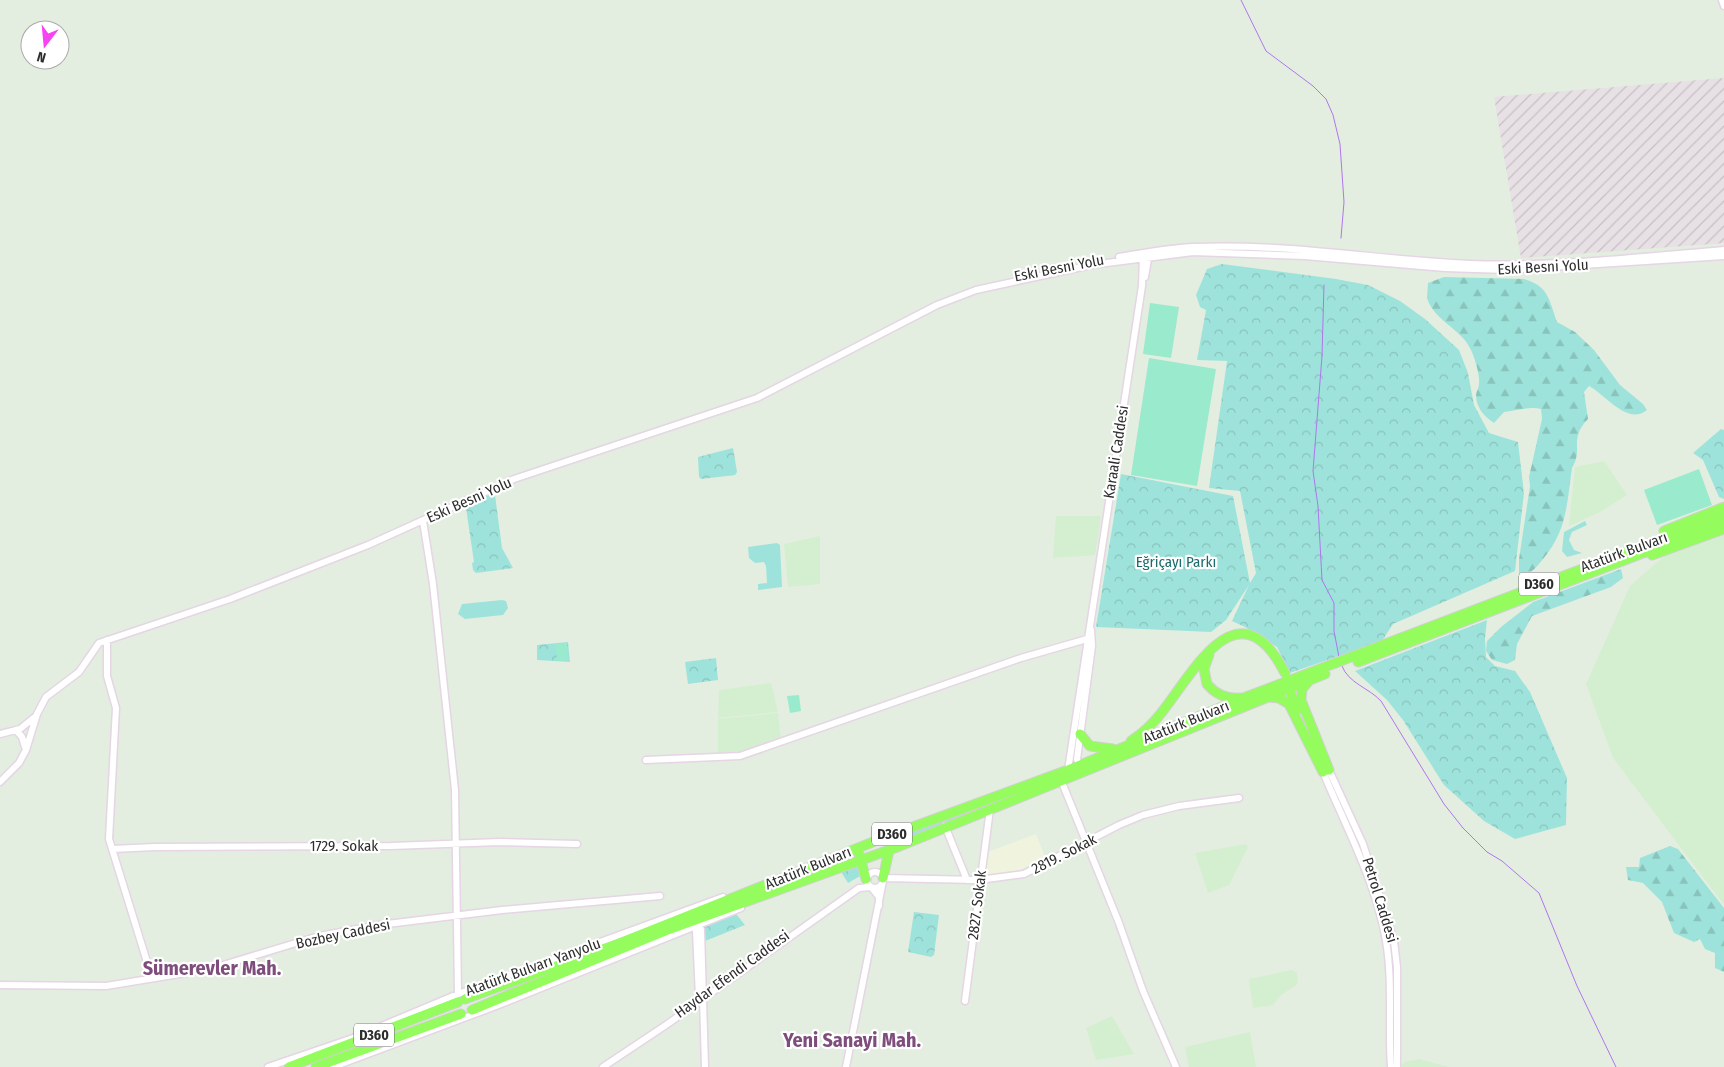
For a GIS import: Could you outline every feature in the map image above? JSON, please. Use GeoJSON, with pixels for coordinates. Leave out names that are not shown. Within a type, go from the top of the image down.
{"type":"FeatureCollection","features":[{"type":"Feature","properties":{"kind":"highway"},"geometry":{"type":"LineString","coordinates":[[1614,560],[1649,537],[1724,507]]}},
{"type":"Feature","properties":{"kind":"highway","name":"Atatürk Bulvarı"},"geometry":{"type":"LineString","coordinates":[[289,1067],[460,998],[617,944],[883,838],[1068,770],[1246,697],[1357,659],[1614,560],[1724,515]]}},
{"type":"Feature","properties":{"kind":"highway","name":"Atatürk Bulvarı"},"geometry":{"type":"LineString","coordinates":[[1614,560],[1724,522]]}},
{"type":"Feature","properties":{"kind":"highway"},"geometry":{"type":"LineString","coordinates":[[1614,560],[1660,554],[1724,529]]}},
{"type":"Feature","properties":{"kind":"highway"},"geometry":{"type":"LineString","coordinates":[[1080,734],[1084,742],[1091,747],[1102,750],[1120,749],[1155,720],[1207,651],[1223,639],[1242,635],[1257,639],[1272,650],[1284,674],[1272,654],[1258,643],[1241,638],[1224,642],[1208,656],[1204,669],[1205,681],[1212,690],[1231,698],[1246,697]]}},
{"type":"Feature","properties":{"kind":"highway","name":"Atatürk Bulvarı"},"geometry":{"type":"LineString","coordinates":[[472,1010],[665,931],[889,850],[1309,681],[1320,673]]}},
{"type":"Feature","properties":{"kind":"highway"},"geometry":{"type":"LineString","coordinates":[[1309,681],[1302,690],[1301,700],[1326,771]]}},
{"type":"Feature","properties":{"kind":"highway"},"geometry":{"type":"LineString","coordinates":[[1292,694],[1326,771]]}},
{"type":"Feature","properties":{"kind":"highway"},"geometry":{"type":"LineString","coordinates":[[1266,697],[1279,698],[1289,704],[1326,771]]}},
{"type":"Feature","properties":{"kind":"highway"},"geometry":{"type":"LineString","coordinates":[[883,838],[890,843],[883,880]]}},
{"type":"Feature","properties":{"kind":"highway"},"geometry":{"type":"LineString","coordinates":[[860,847],[861,860],[869,883]]}},
{"type":"Feature","properties":{"kind":"highway"},"geometry":{"type":"LineString","coordinates":[[460,998],[471,1002],[472,1010],[467,1014],[461,1014],[457,1007],[460,998]]}},
{"type":"Feature","properties":{"kind":"highway","name":"D360"},"geometry":{"type":"LineString","coordinates":[[316,1067],[461,1014]]}},
{"type":"Feature","properties":{"kind":"main road"},"geometry":{"type":"LineString","coordinates":[[1722,0],[1724,6]]}},
{"type":"Feature","properties":{"kind":"main road","name":"Eski Besni Yolu"},"geometry":{"type":"LineString","coordinates":[[107,640],[239,595],[368,546],[514,479],[757,398],[831,360],[931,304],[970,287],[1002,279],[1201,246],[1363,258],[1463,269],[1524,270],[1724,256]]}},
{"type":"Feature","properties":{"kind":"main road","name":"Eski Besni Yolu"},"geometry":{"type":"LineString","coordinates":[[1363,258],[1530,265],[1724,250]]}},
{"type":"Feature","properties":{"kind":"main road","name":"Karaali Caddesi"},"geometry":{"type":"LineString","coordinates":[[1068,770],[1146,255]]}},
{"type":"Feature","properties":{"kind":"main road"},"geometry":{"type":"LineString","coordinates":[[422,521],[433,584],[457,814],[455,843],[460,998]]}},
{"type":"Feature","properties":{"kind":"main road","name":"Karaali Caddesi"},"geometry":{"type":"LineString","coordinates":[[1080,765],[1077,759],[1092,646],[1091,618]]}},
{"type":"Feature","properties":{"kind":"main road"},"geometry":{"type":"LineString","coordinates":[[646,760],[744,755],[1021,658],[1087,639]]}},
{"type":"Feature","properties":{"kind":"main road"},"geometry":{"type":"LineString","coordinates":[[0,734],[24,727],[37,714],[51,692],[79,672],[96,647],[107,640]]}},
{"type":"Feature","properties":{"kind":"main road"},"geometry":{"type":"LineString","coordinates":[[107,640],[107,676],[116,708],[109,839],[152,978]]}},
{"type":"Feature","properties":{"kind":"main road"},"geometry":{"type":"LineString","coordinates":[[0,782],[19,763],[26,750],[37,714]]}},
{"type":"Feature","properties":{"kind":"main road"},"geometry":{"type":"LineString","coordinates":[[16,730],[22,737],[26,750]]}},
{"type":"Feature","properties":{"kind":"main road"},"geometry":{"type":"LineString","coordinates":[[1326,771],[1357,850],[1382,923],[1389,971],[1391,1067]]}},
{"type":"Feature","properties":{"kind":"main road","name":"Petrol Caddesi"},"geometry":{"type":"LineString","coordinates":[[1326,771],[1363,844],[1394,941],[1397,968],[1396,1067]]}},
{"type":"Feature","properties":{"kind":"main road"},"geometry":{"type":"LineString","coordinates":[[1061,780],[1120,923],[1142,991],[1176,1067]]}},
{"type":"Feature","properties":{"kind":"main road","name":"2819. Sokak"},"geometry":{"type":"LineString","coordinates":[[883,880],[979,880],[1024,874],[1118,825],[1161,810],[1239,798]]}},
{"type":"Feature","properties":{"kind":"main road","name":"2827. Sokak"},"geometry":{"type":"LineString","coordinates":[[966,1001],[979,880],[990,809]]}},
{"type":"Feature","properties":{"kind":"main road"},"geometry":{"type":"LineString","coordinates":[[945,826],[968,880]]}},
{"type":"Feature","properties":{"kind":"main road","name":"1729. Sokak"},"geometry":{"type":"LineString","coordinates":[[112,850],[155,847],[391,846],[455,843],[577,844]]}},
{"type":"Feature","properties":{"kind":"main road"},"geometry":{"type":"LineString","coordinates":[[846,1067],[869,946],[879,906],[883,880],[880,873],[874,872],[869,874],[869,883],[879,896],[879,906]]}},
{"type":"Feature","properties":{"kind":"main road"},"geometry":{"type":"LineString","coordinates":[[869,883],[880,886],[883,880]]}},
{"type":"Feature","properties":{"kind":"main road","name":"Atatürk Bulvarı Yanyolu"},"geometry":{"type":"LineString","coordinates":[[333,1067],[496,1006],[804,881]]}},
{"type":"Feature","properties":{"kind":"main road","name":"Haydar Efendi Caddesi"},"geometry":{"type":"LineString","coordinates":[[597,1067],[869,883]]}},
{"type":"Feature","properties":{"kind":"main road","name":"Bozbey Caddesi"},"geometry":{"type":"LineString","coordinates":[[0,985],[99,987],[210,969],[319,936],[379,925],[457,915],[660,896]]}},
{"type":"Feature","properties":{"kind":"main road"},"geometry":{"type":"LineString","coordinates":[[699,924],[696,931],[702,997],[705,1067]]}},
{"type":"Feature","properties":{"kind":"main road","name":"Haydar Efendi Caddesi"},"geometry":{"type":"LineString","coordinates":[[603,1067],[702,997]]}},
{"type":"Feature","properties":{"kind":"main road","name":"Atatürk Bulvarı Yanyolu"},"geometry":{"type":"LineString","coordinates":[[268,1067],[460,998]]}},
{"type":"Feature","properties":{"kind":"shaded area"},"geometry":{"type":"Polygon","coordinates":[[[1724,78],[1724,243],[1521,258],[1494,97],[1724,78]]]}},
{"type":"Feature","properties":{"kind":"shaded area"},"geometry":{"type":"Polygon","coordinates":[[[1150,303],[1179,307],[1171,358],[1143,354],[1150,303]]]}},
{"type":"Feature","properties":{"kind":"shaded area"},"geometry":{"type":"Polygon","coordinates":[[[1149,358],[1216,369],[1197,486],[1131,475],[1149,358]]]}},
{"type":"Feature","properties":{"kind":"shaded area"},"geometry":{"type":"Polygon","coordinates":[[[1604,461],[1627,495],[1602,511],[1569,526],[1575,467],[1604,461]]]}},
{"type":"Feature","properties":{"kind":"shaded area"},"geometry":{"type":"Polygon","coordinates":[[[1699,469],[1712,505],[1657,525],[1644,490],[1699,469]]]}},
{"type":"Feature","properties":{"kind":"shaded area"},"geometry":{"type":"Polygon","coordinates":[[[1056,516],[1101,516],[1095,555],[1053,558],[1056,516]]]}},
{"type":"Feature","properties":{"kind":"shaded area"},"geometry":{"type":"Polygon","coordinates":[[[1724,534],[1724,905],[1613,758],[1586,684],[1630,586],[1664,556],[1724,534]]]}},
{"type":"Feature","properties":{"kind":"shaded area"},"geometry":{"type":"Polygon","coordinates":[[[820,536],[820,584],[788,587],[784,544],[820,536]]]}},
{"type":"Feature","properties":{"kind":"shaded area"},"geometry":{"type":"Polygon","coordinates":[[[567,643],[568,660],[557,661],[556,644],[567,643]]]}},
{"type":"Feature","properties":{"kind":"shaded area"},"geometry":{"type":"Polygon","coordinates":[[[771,683],[778,712],[718,718],[719,690],[771,683]]]}},
{"type":"Feature","properties":{"kind":"shaded area"},"geometry":{"type":"Polygon","coordinates":[[[799,695],[801,711],[790,713],[787,696],[799,695]]]}},
{"type":"Feature","properties":{"kind":"shaded area"},"geometry":{"type":"Polygon","coordinates":[[[778,713],[781,740],[737,753],[718,754],[718,719],[778,713]]]}},
{"type":"Feature","properties":{"kind":"shaded area"},"geometry":{"type":"Polygon","coordinates":[[[1036,834],[1045,857],[1012,874],[982,876],[985,853],[1036,834]]]}},
{"type":"Feature","properties":{"kind":"shaded area"},"geometry":{"type":"Polygon","coordinates":[[[1246,844],[1248,847],[1229,885],[1208,893],[1195,853],[1246,844]]]}},
{"type":"Feature","properties":{"kind":"shaded area"},"geometry":{"type":"Polygon","coordinates":[[[1292,970],[1297,973],[1298,983],[1296,985],[1280,996],[1273,1005],[1253,1008],[1249,979],[1292,970]]]}},
{"type":"Feature","properties":{"kind":"shaded area"},"geometry":{"type":"Polygon","coordinates":[[[1112,1016],[1134,1054],[1096,1060],[1086,1028],[1112,1016]]]}},
{"type":"Feature","properties":{"kind":"shaded area"},"geometry":{"type":"Polygon","coordinates":[[[1250,1032],[1256,1067],[1189,1067],[1185,1047],[1250,1032]]]}},
{"type":"Feature","properties":{"kind":"shaded area"},"geometry":{"type":"Polygon","coordinates":[[[1419,1059],[1449,1067],[1401,1067],[1404,1062],[1419,1059]]]}},
{"type":"Feature","properties":{"kind":"green space","name":"Eğriçayı Parkı"},"geometry":{"type":"Polygon","coordinates":[[[1222,264],[1368,285],[1400,301],[1425,319],[1459,350],[1468,373],[1474,405],[1489,433],[1518,442],[1524,493],[1515,571],[1393,624],[1382,641],[1290,673],[1277,647],[1232,621],[1249,585],[1226,620],[1211,632],[1096,627],[1121,474],[1233,496],[1250,583],[1256,573],[1240,491],[1209,488],[1227,361],[1197,360],[1206,310],[1200,307],[1196,295],[1207,269],[1222,264]]]}},
{"type":"Feature","properties":{"kind":"green space"},"geometry":{"type":"Polygon","coordinates":[[[1444,277],[1524,279],[1539,286],[1550,301],[1557,322],[1575,332],[1594,350],[1620,385],[1643,404],[1647,410],[1639,414],[1624,412],[1589,386],[1584,392],[1588,419],[1582,426],[1577,438],[1577,455],[1572,468],[1565,516],[1551,548],[1538,566],[1523,576],[1519,577],[1519,559],[1530,486],[1529,477],[1542,419],[1541,409],[1528,408],[1504,412],[1494,423],[1482,412],[1476,400],[1479,380],[1476,362],[1471,350],[1461,336],[1436,313],[1427,298],[1428,283],[1444,277]]]}},
{"type":"Feature","properties":{"kind":"green space"},"geometry":{"type":"Polygon","coordinates":[[[1721,429],[1724,430],[1724,499],[1719,497],[1703,460],[1693,453],[1721,429]]]}},
{"type":"Feature","properties":{"kind":"green space"},"geometry":{"type":"Polygon","coordinates":[[[733,448],[737,472],[735,475],[701,479],[699,477],[698,457],[733,448]]]}},
{"type":"Feature","properties":{"kind":"green space"},"geometry":{"type":"Polygon","coordinates":[[[492,493],[495,495],[502,548],[513,568],[476,573],[473,570],[472,563],[474,562],[466,508],[492,493]]]}},
{"type":"Feature","properties":{"kind":"green space"},"geometry":{"type":"Polygon","coordinates":[[[1585,521],[1587,525],[1572,532],[1569,540],[1574,550],[1582,553],[1567,557],[1562,551],[1564,532],[1585,521]]]}},
{"type":"Feature","properties":{"kind":"green space"},"geometry":{"type":"Polygon","coordinates":[[[777,543],[780,545],[782,587],[758,590],[758,584],[767,583],[766,566],[764,562],[755,563],[749,558],[748,547],[777,543]]]}},
{"type":"Feature","properties":{"kind":"green space"},"geometry":{"type":"Polygon","coordinates":[[[1621,569],[1623,578],[1611,587],[1532,616],[1517,644],[1515,660],[1507,664],[1492,660],[1486,651],[1487,641],[1501,627],[1533,602],[1621,569]]]}},
{"type":"Feature","properties":{"kind":"green space"},"geometry":{"type":"Polygon","coordinates":[[[506,601],[508,608],[503,615],[465,619],[458,614],[462,604],[506,601]]]}},
{"type":"Feature","properties":{"kind":"green space"},"geometry":{"type":"Polygon","coordinates":[[[1487,620],[1485,638],[1486,657],[1495,666],[1515,671],[1530,692],[1567,778],[1566,825],[1515,839],[1484,821],[1444,785],[1403,720],[1387,700],[1355,671],[1487,620]]]}},
{"type":"Feature","properties":{"kind":"green space"},"geometry":{"type":"Polygon","coordinates":[[[568,642],[570,662],[537,660],[537,645],[568,642]]]}},
{"type":"Feature","properties":{"kind":"green space"},"geometry":{"type":"Polygon","coordinates":[[[716,658],[718,680],[688,684],[685,662],[716,658]]]}},
{"type":"Feature","properties":{"kind":"green space"},"geometry":{"type":"Polygon","coordinates":[[[1062,776],[908,839],[906,831],[1062,776]]]}},
{"type":"Feature","properties":{"kind":"green space"},"geometry":{"type":"Polygon","coordinates":[[[1670,846],[1678,849],[1724,908],[1724,972],[1715,968],[1715,953],[1705,949],[1700,939],[1694,942],[1674,933],[1662,902],[1643,883],[1628,880],[1626,867],[1639,867],[1640,858],[1670,846]]]}},
{"type":"Feature","properties":{"kind":"green space"},"geometry":{"type":"Polygon","coordinates":[[[853,866],[861,869],[862,875],[848,883],[840,870],[853,866]]]}},
{"type":"Feature","properties":{"kind":"green space"},"geometry":{"type":"Polygon","coordinates":[[[914,912],[939,915],[934,955],[931,957],[908,952],[914,912]]]}},
{"type":"Feature","properties":{"kind":"green space"},"geometry":{"type":"Polygon","coordinates":[[[736,914],[745,925],[705,941],[704,927],[736,914]]]}},
{"type":"Feature","properties":{"kind":"waterway"},"geometry":{"type":"LineString","coordinates":[[1241,0],[1266,51],[1313,86],[1326,99],[1333,115],[1340,144],[1344,202],[1341,238]]}},
{"type":"Feature","properties":{"kind":"waterway"},"geometry":{"type":"LineString","coordinates":[[1324,285],[1322,356],[1313,471],[1318,506],[1322,580],[1334,603],[1334,631],[1339,657]]}},
{"type":"Feature","properties":{"kind":"waterway"},"geometry":{"type":"LineString","coordinates":[[1342,666],[1349,677],[1381,701],[1444,804],[1463,828],[1487,852],[1502,861],[1539,893],[1577,986],[1616,1067]]}},
{"type":"Feature","properties":{"kind":"district","name":"Sümerevler Mah."},"geometry":{"type":"Point","coordinates":[212,968]}},
{"type":"Feature","properties":{"kind":"district","name":"Yeni Sanayi Mah."},"geometry":{"type":"Point","coordinates":[852,1040]}}]}
